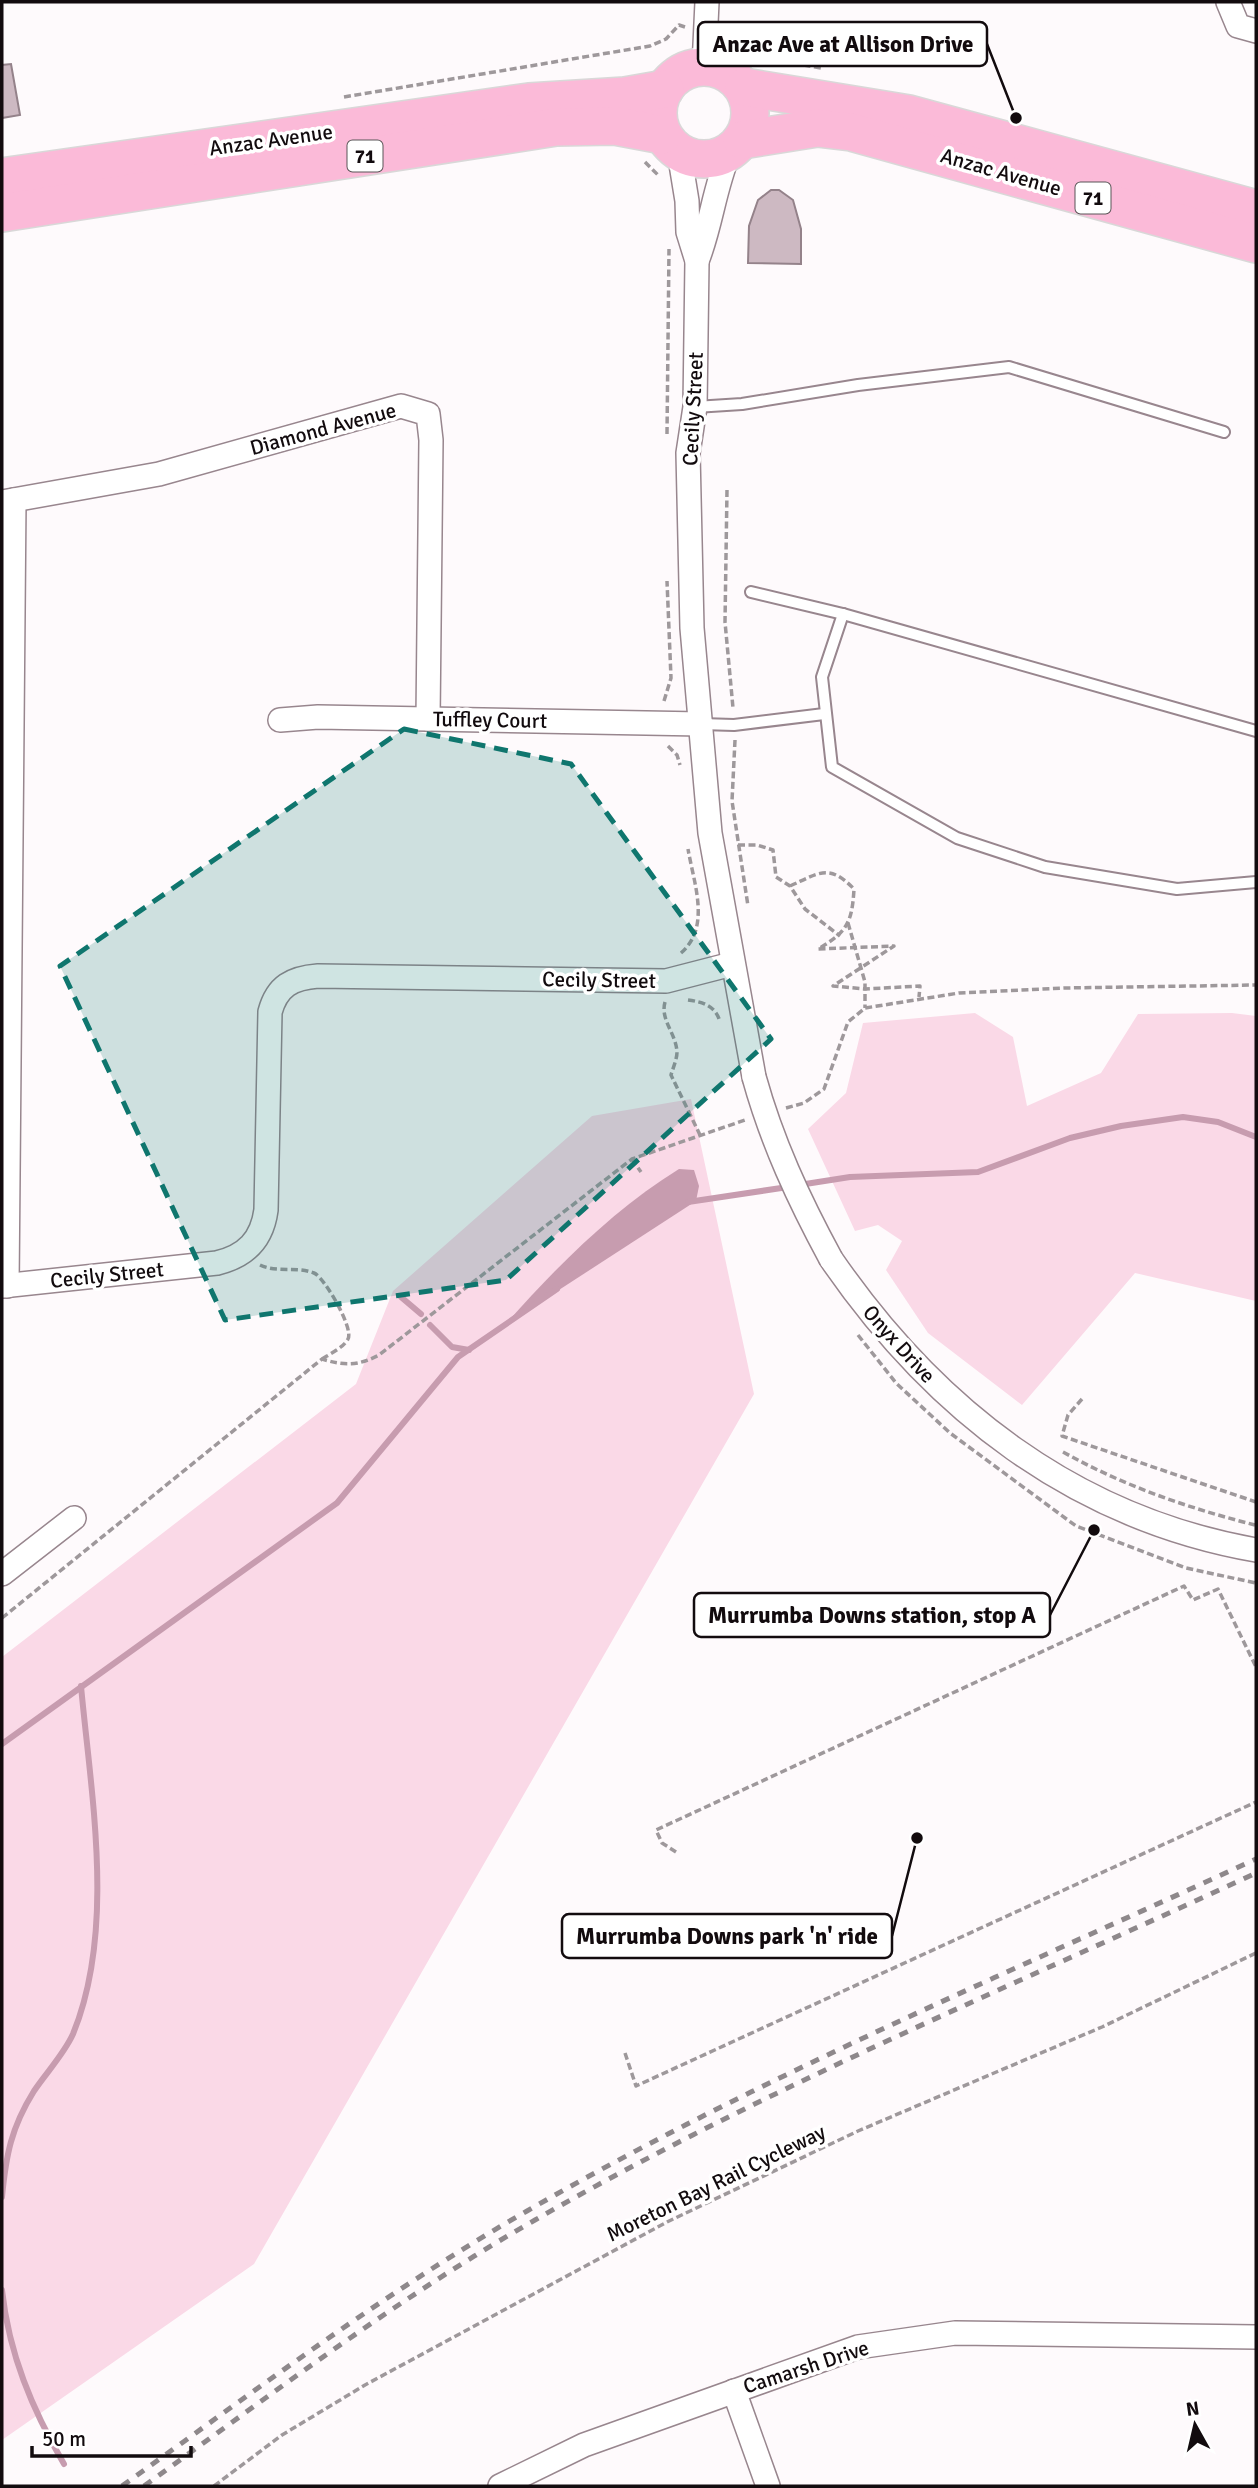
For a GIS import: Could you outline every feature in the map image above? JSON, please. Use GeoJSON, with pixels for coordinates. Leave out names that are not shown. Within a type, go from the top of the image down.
{"type":"FeatureCollection","features":[{"type":"Feature","properties":{"kind":"highway","name":"71"},"geometry":{"type":"LineString","coordinates":[[665,89],[675,77],[688,69],[704,66],[719,68],[744,87]]}},
{"type":"Feature","properties":{"kind":"highway"},"geometry":{"type":"LineString","coordinates":[[735,147],[750,123],[751,104],[744,87]]}},
{"type":"Feature","properties":{"kind":"highway","name":"Anzac Avenue"},"geometry":{"type":"LineString","coordinates":[[744,87],[909,114],[1256,209]]}},
{"type":"Feature","properties":{"kind":"highway"},"geometry":{"type":"LineString","coordinates":[[661,156],[658,112],[665,89]]}},
{"type":"Feature","properties":{"kind":"highway","name":"Anzac Avenue"},"geometry":{"type":"LineString","coordinates":[[2,177],[529,102],[625,96],[665,89]]}},
{"type":"Feature","properties":{"kind":"highway","name":"Anzac Avenue"},"geometry":{"type":"LineString","coordinates":[[2,213],[556,127],[615,126],[661,156]]}},
{"type":"Feature","properties":{"kind":"highway","name":"Anzac Avenue"},"geometry":{"type":"LineString","coordinates":[[735,147],[817,128],[851,132],[1256,244]]}},
{"type":"Feature","properties":{"kind":"highway","name":"71"},"geometry":{"type":"LineString","coordinates":[[661,156],[713,159],[735,147]]}},
{"type":"Feature","properties":{"kind":"street"},"geometry":{"type":"LineString","coordinates":[[704,66],[707,2]]}},
{"type":"Feature","properties":{"kind":"street"},"geometry":{"type":"LineString","coordinates":[[1228,2],[1238,26],[1256,31]]}},
{"type":"Feature","properties":{"kind":"street","name":"Cecily Street"},"geometry":{"type":"LineString","coordinates":[[697,261],[708,233],[712,197],[735,147]]}},
{"type":"Feature","properties":{"kind":"street","name":"Cecily Street"},"geometry":{"type":"LineString","coordinates":[[5,1286],[217,1263],[233,1259],[246,1251],[258,1238],[266,1210],[270,1012],[280,989],[291,981],[318,976],[666,981],[686,989],[732,964],[710,833],[692,628],[688,453],[695,407],[697,261],[688,232],[687,201],[661,156]]}},
{"type":"Feature","properties":{"kind":"street","name":"Diamond Avenue"},"geometry":{"type":"LineString","coordinates":[[8,501],[159,474],[401,406],[428,414],[431,440],[428,719]]}},
{"type":"Feature","properties":{"kind":"street"},"geometry":{"type":"LineString","coordinates":[[5,1286],[8,501]]}},
{"type":"Feature","properties":{"kind":"street","name":"Tuffley Court"},"geometry":{"type":"LineString","coordinates":[[280,720],[318,717],[701,724]]}},
{"type":"Feature","properties":{"kind":"street","name":"Onyx Drive"},"geometry":{"type":"LineString","coordinates":[[732,964],[754,1077],[774,1142],[799,1200],[831,1259],[867,1312],[909,1359],[967,1415],[1025,1458],[1079,1489],[1184,1533],[1256,1550]]}},
{"type":"Feature","properties":{"kind":"street"},"geometry":{"type":"LineString","coordinates":[[2,1574],[74,1518]]}},
{"type":"Feature","properties":{"kind":"street","name":"Camarsh Drive"},"geometry":{"type":"LineString","coordinates":[[500,2486],[584,2445],[858,2347],[955,2333],[1256,2337]]}},
{"type":"Feature","properties":{"kind":"street"},"geometry":{"type":"LineString","coordinates":[[734,2390],[768,2486]]}},
{"type":"Feature","properties":{"kind":"lane"},"geometry":{"type":"LineString","coordinates":[[695,407],[742,404],[858,386],[1009,368],[1224,432]]}},
{"type":"Feature","properties":{"kind":"lane"},"geometry":{"type":"LineString","coordinates":[[751,592],[843,614],[1256,731]]}},
{"type":"Feature","properties":{"kind":"lane"},"geometry":{"type":"LineString","coordinates":[[843,614],[822,677],[832,767],[957,838],[1045,867],[1102,879],[1177,889],[1256,882]]}},
{"type":"Feature","properties":{"kind":"lane"},"geometry":{"type":"LineString","coordinates":[[701,724],[734,725],[824,714]]}},
{"type":"Feature","properties":{"kind":"path"},"geometry":{"type":"LineString","coordinates":[[727,490],[725,622],[736,753],[732,801],[748,911]]}},
{"type":"Feature","properties":{"kind":"path"},"geometry":{"type":"LineString","coordinates":[[738,845],[757,845],[773,850],[776,877],[790,886],[805,909],[840,936]]}},
{"type":"Feature","properties":{"kind":"path"},"geometry":{"type":"LineString","coordinates":[[790,886],[823,871],[840,875],[854,889],[852,915],[848,923],[840,936],[818,949],[894,946],[833,986],[865,989],[920,986],[919,998]]}},
{"type":"Feature","properties":{"kind":"path"},"geometry":{"type":"LineString","coordinates":[[848,923],[853,948],[862,968],[865,1008]]}},
{"type":"Feature","properties":{"kind":"path"},"geometry":{"type":"LineString","coordinates":[[804,1103],[824,1089],[848,1022],[865,1008],[919,998],[1064,988],[1256,985]]}},
{"type":"Feature","properties":{"kind":"path"},"geometry":{"type":"LineString","coordinates":[[322,1359],[340,1365],[361,1364],[379,1355],[632,1159],[700,1135],[671,1075],[678,1054],[673,1034],[664,1018],[664,1002],[686,989],[718,1015],[722,1032]]}},
{"type":"Feature","properties":{"kind":"path"},"geometry":{"type":"LineString","coordinates":[[632,1159],[640,1172]]}},
{"type":"Feature","properties":{"kind":"path"},"geometry":{"type":"LineString","coordinates":[[2,1618],[347,1340],[348,1325],[322,1281],[309,1272],[270,1270],[256,1264],[246,1251]]}},
{"type":"Feature","properties":{"kind":"path"},"geometry":{"type":"LineString","coordinates":[[1082,1399],[1068,1415],[1062,1436],[1256,1502]]}},
{"type":"Feature","properties":{"kind":"path"},"geometry":{"type":"LineString","coordinates":[[1059,1449],[1141,1490],[1202,1511],[1256,1525]]}},
{"type":"Feature","properties":{"kind":"path"},"geometry":{"type":"LineString","coordinates":[[676,1852],[662,1843],[656,1830],[1184,1586],[1192,1600],[1219,1589],[1256,1667]]}},
{"type":"Feature","properties":{"kind":"path"},"geometry":{"type":"LineString","coordinates":[[625,2053],[636,2086],[1256,1802]]}},
{"type":"Feature","properties":{"kind":"path","name":"Moreton Bay Rail Cycleway"},"geometry":{"type":"LineString","coordinates":[[214,2486],[282,2435],[356,2389],[667,2222],[858,2131],[1102,2027],[1256,1953]]}},
{"type":"Feature","properties":{"kind":"highlighted area"},"geometry":{"type":"Polygon","coordinates":[[[404,729],[571,764],[771,1039],[506,1280],[225,1320],[60,966],[404,729]]]}},
{"type":"Feature","properties":{"kind":"shaded area"},"geometry":{"type":"Polygon","coordinates":[[[975,1013],[1013,1037],[1027,1106],[1101,1073],[1138,1014],[1232,1013],[1256,1016],[1256,1301],[1135,1273],[1022,1405],[928,1333],[886,1270],[902,1241],[878,1225],[855,1231],[808,1129],[846,1093],[863,1023],[975,1013]]]}},
{"type":"Feature","properties":{"kind":"shaded area"},"geometry":{"type":"Polygon","coordinates":[[[691,1099],[754,1394],[254,2264],[2,2440],[2,1657],[356,1384],[393,1291],[592,1116],[691,1099]]]}},
{"type":"Feature","properties":{"kind":"shaded area"},"geometry":{"type":"Polygon","coordinates":[[[679,1169],[694,1170],[699,1186],[696,1201],[505,1325],[544,1282],[608,1221],[679,1169]]]}},
{"type":"Feature","properties":{"kind":"building"},"geometry":{"type":"Polygon","coordinates":[[[11,64],[20,115],[2,118],[2,65],[11,64]]]}},
{"type":"Feature","properties":{"kind":"building"},"geometry":{"type":"Polygon","coordinates":[[[771,190],[779,190],[793,200],[801,229],[801,264],[748,263],[749,226],[758,200],[771,190]]]}},
{"type":"Feature","properties":{"kind":"waterway"},"geometry":{"type":"LineString","coordinates":[[799,1185],[850,1177],[978,1172],[1070,1138],[1121,1126],[1183,1117],[1218,1122],[1256,1137]]}},
{"type":"Feature","properties":{"kind":"waterway"},"geometry":{"type":"LineString","coordinates":[[688,1202],[788,1187]]}},
{"type":"Feature","properties":{"kind":"waterway"},"geometry":{"type":"LineString","coordinates":[[2,1744],[337,1503],[458,1357],[557,1289]]}},
{"type":"Feature","properties":{"kind":"waterway"},"geometry":{"type":"LineString","coordinates":[[401,1297],[421,1314]]}},
{"type":"Feature","properties":{"kind":"waterway"},"geometry":{"type":"LineString","coordinates":[[430,1325],[452,1347],[469,1350]]}},
{"type":"Feature","properties":{"kind":"waterway"},"geometry":{"type":"LineString","coordinates":[[2,2197],[5,2168],[15,2130],[26,2104],[73,2034],[86,1993],[94,1951],[97,1861],[81,1686]]}},
{"type":"Feature","properties":{"kind":"waterway"},"geometry":{"type":"LineString","coordinates":[[2,2290],[16,2359],[32,2402],[64,2464]]}},
{"type":"Feature","properties":{"kind":"railway"},"geometry":{"type":"LineString","coordinates":[[122,2486],[321,2343],[423,2275],[474,2242],[615,2162],[796,2070],[1256,1859]]}},
{"type":"Feature","properties":{"kind":"railway"},"geometry":{"type":"LineString","coordinates":[[144,2486],[385,2314],[484,2250],[623,2171],[802,2081],[1256,1873]]}},
{"type":"Feature","properties":{"kind":"place","name":"Anzac Ave at Allison Drive"},"geometry":{"type":"Point","coordinates":[1016,118]}},
{"type":"Feature","properties":{"kind":"place","name":"Murrumba Downs station, stop A"},"geometry":{"type":"Point","coordinates":[1094,1530]}},
{"type":"Feature","properties":{"kind":"place","name":"Murrumba Downs park 'n' ride"},"geometry":{"type":"Point","coordinates":[917,1838]}}]}
